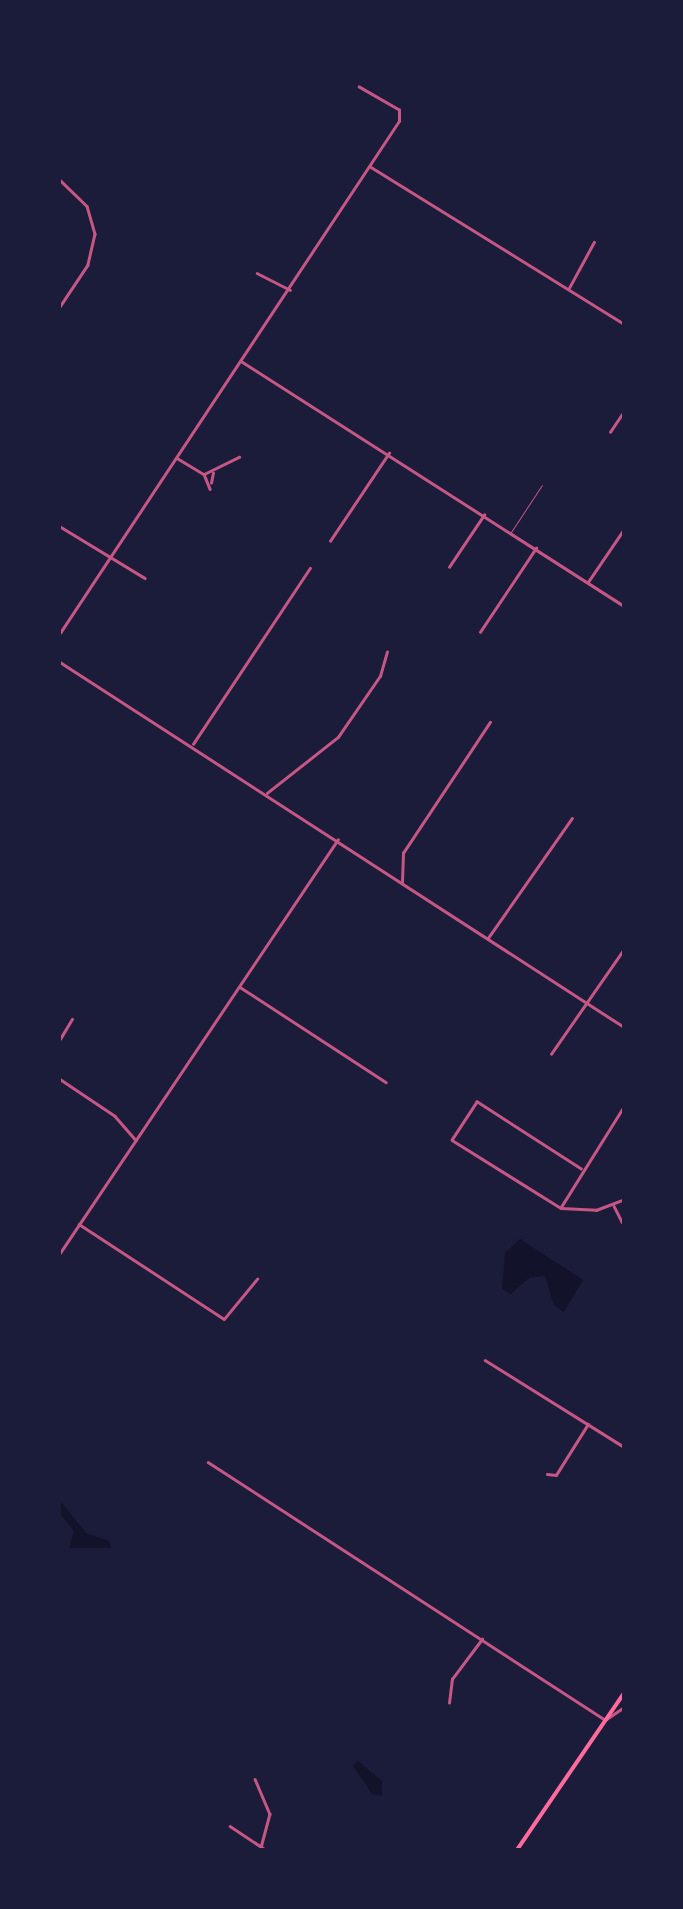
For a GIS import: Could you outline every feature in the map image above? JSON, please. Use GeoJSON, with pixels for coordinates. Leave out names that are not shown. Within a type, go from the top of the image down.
{"type":"FeatureCollection","features":[{"type":"Feature","properties":{"kind":"main road"},"geometry":{"type":"LineString","coordinates":[[517,1850],[624,1693]]}},
{"type":"Feature","properties":{"kind":"street"},"geometry":{"type":"LineString","coordinates":[[60,633],[371,167],[401,115],[359,88]]}},
{"type":"Feature","properties":{"kind":"street"},"geometry":{"type":"LineString","coordinates":[[371,167],[624,324]]}},
{"type":"Feature","properties":{"kind":"street"},"geometry":{"type":"LineString","coordinates":[[60,180],[89,210],[93,252],[60,307]]}},
{"type":"Feature","properties":{"kind":"street"},"geometry":{"type":"LineString","coordinates":[[569,288],[594,242]]}},
{"type":"Feature","properties":{"kind":"street"},"geometry":{"type":"LineString","coordinates":[[257,273],[290,290]]}},
{"type":"Feature","properties":{"kind":"street"},"geometry":{"type":"LineString","coordinates":[[241,361],[511,531],[624,606]]}},
{"type":"Feature","properties":{"kind":"street"},"geometry":{"type":"LineString","coordinates":[[610,432],[624,411]]}},
{"type":"Feature","properties":{"kind":"street"},"geometry":{"type":"LineString","coordinates":[[330,541],[389,453]]}},
{"type":"Feature","properties":{"kind":"street"},"geometry":{"type":"LineString","coordinates":[[204,474],[213,473],[239,457]]}},
{"type":"Feature","properties":{"kind":"street"},"geometry":{"type":"LineString","coordinates":[[177,458],[204,474],[211,483]]}},
{"type":"Feature","properties":{"kind":"street"},"geometry":{"type":"LineString","coordinates":[[210,489],[213,473]]}},
{"type":"Feature","properties":{"kind":"street"},"geometry":{"type":"LineString","coordinates":[[450,567],[484,515]]}},
{"type":"Feature","properties":{"kind":"street"},"geometry":{"type":"LineString","coordinates":[[61,527],[145,578]]}},
{"type":"Feature","properties":{"kind":"street"},"geometry":{"type":"LineString","coordinates":[[588,582],[624,529]]}},
{"type":"Feature","properties":{"kind":"street"},"geometry":{"type":"LineString","coordinates":[[480,632],[536,548]]}},
{"type":"Feature","properties":{"kind":"street"},"geometry":{"type":"LineString","coordinates":[[193,744],[310,568]]}},
{"type":"Feature","properties":{"kind":"street"},"geometry":{"type":"LineString","coordinates":[[267,793],[338,737],[380,676],[387,652]]}},
{"type":"Feature","properties":{"kind":"street"},"geometry":{"type":"LineString","coordinates":[[60,662],[193,744],[624,1027]]}},
{"type":"Feature","properties":{"kind":"street"},"geometry":{"type":"LineString","coordinates":[[402,881],[402,853],[490,722]]}},
{"type":"Feature","properties":{"kind":"street"},"geometry":{"type":"LineString","coordinates":[[488,938],[572,818]]}},
{"type":"Feature","properties":{"kind":"street"},"geometry":{"type":"LineString","coordinates":[[60,1253],[338,840]]}},
{"type":"Feature","properties":{"kind":"street"},"geometry":{"type":"LineString","coordinates":[[551,1054],[624,949]]}},
{"type":"Feature","properties":{"kind":"street"},"geometry":{"type":"LineString","coordinates":[[240,987],[386,1082]]}},
{"type":"Feature","properties":{"kind":"street"},"geometry":{"type":"LineString","coordinates":[[60,1039],[72,1019]]}},
{"type":"Feature","properties":{"kind":"street"},"geometry":{"type":"LineString","coordinates":[[60,1079],[115,1116],[136,1140]]}},
{"type":"Feature","properties":{"kind":"street"},"geometry":{"type":"LineString","coordinates":[[581,1170],[477,1102],[452,1140],[561,1208],[587,1211],[614,1205],[624,1199]]}},
{"type":"Feature","properties":{"kind":"street"},"geometry":{"type":"LineString","coordinates":[[561,1208],[581,1170],[624,1106]]}},
{"type":"Feature","properties":{"kind":"street"},"geometry":{"type":"LineString","coordinates":[[614,1205],[622,1222]]}},
{"type":"Feature","properties":{"kind":"street"},"geometry":{"type":"LineString","coordinates":[[79,1224],[224,1319],[257,1279]]}},
{"type":"Feature","properties":{"kind":"street"},"geometry":{"type":"LineString","coordinates":[[485,1360],[624,1447]]}},
{"type":"Feature","properties":{"kind":"street"},"geometry":{"type":"LineString","coordinates":[[547,1474],[556,1475],[587,1424]]}},
{"type":"Feature","properties":{"kind":"street"},"geometry":{"type":"LineString","coordinates":[[208,1462],[605,1720],[624,1707]]}},
{"type":"Feature","properties":{"kind":"street"},"geometry":{"type":"LineString","coordinates":[[449,1703],[452,1679],[482,1639]]}},
{"type":"Feature","properties":{"kind":"street"},"geometry":{"type":"LineString","coordinates":[[255,1779],[270,1814],[261,1847]]}},
{"type":"Feature","properties":{"kind":"street"},"geometry":{"type":"LineString","coordinates":[[230,1826],[266,1850]]}},
{"type":"Feature","properties":{"kind":"lane"},"geometry":{"type":"LineString","coordinates":[[511,531],[542,485]]}},
{"type":"Feature","properties":{"kind":"shaded area"},"geometry":{"type":"Polygon","coordinates":[[[520,1239],[583,1280],[564,1312],[554,1305],[545,1276],[529,1278],[511,1294],[502,1289],[505,1253],[520,1239]]]}},
{"type":"Feature","properties":{"kind":"shaded area"},"geometry":{"type":"Polygon","coordinates":[[[61,1502],[86,1533],[109,1541],[111,1548],[69,1548],[74,1531],[60,1514],[61,1502]]]}},
{"type":"Feature","properties":{"kind":"shaded area"},"geometry":{"type":"Polygon","coordinates":[[[358,1761],[382,1781],[382,1796],[372,1794],[353,1766],[358,1761]]]}}]}
